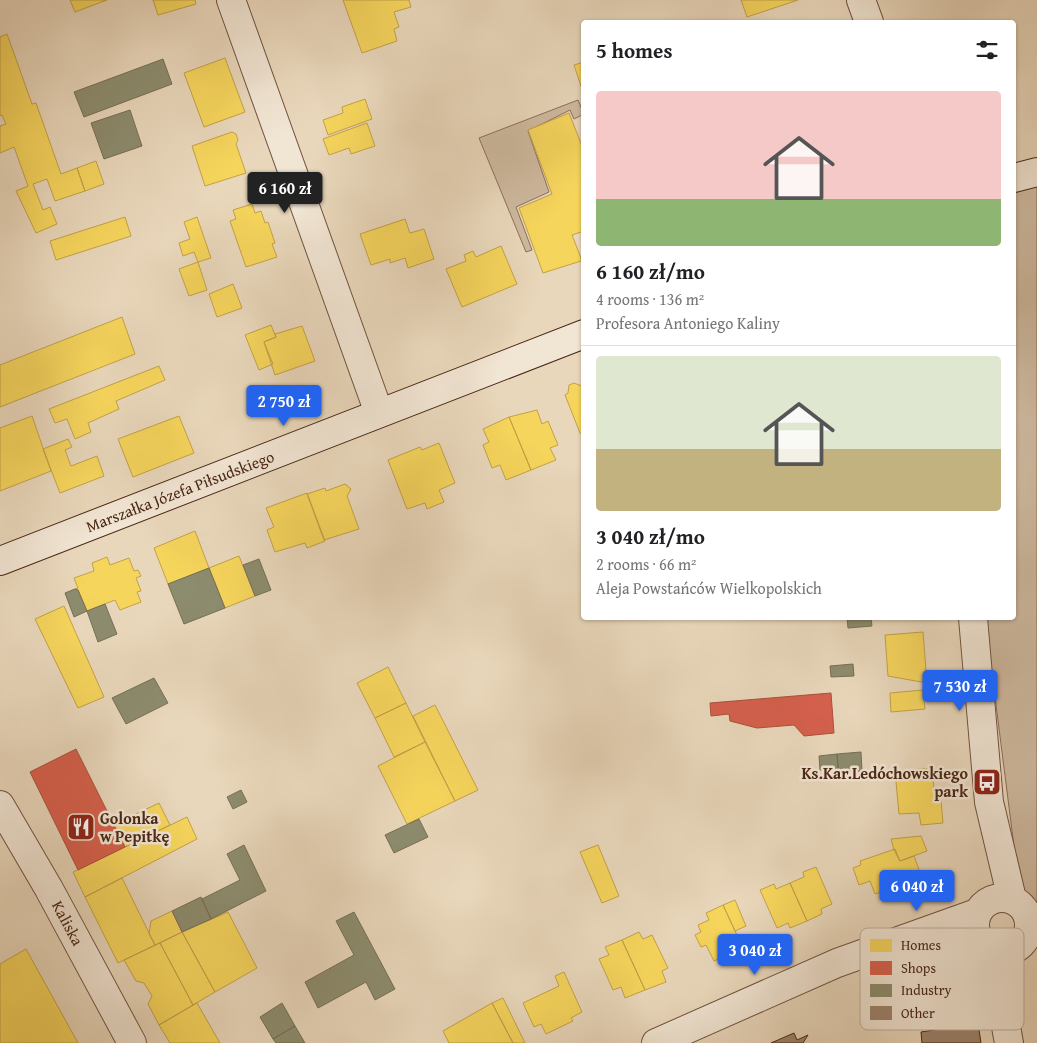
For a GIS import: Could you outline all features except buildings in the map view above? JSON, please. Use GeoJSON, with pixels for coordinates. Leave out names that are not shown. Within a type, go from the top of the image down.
{"type":"FeatureCollection","features":[{"type":"Feature","properties":{"kind":"street"},"geometry":{"type":"LineString","coordinates":[[231,0],[379,413]]}},
{"type":"Feature","properties":{"kind":"street"},"geometry":{"type":"LineString","coordinates":[[861,0],[868,20]]}},
{"type":"Feature","properties":{"kind":"street"},"geometry":{"type":"LineString","coordinates":[[1016,177],[1037,172]]}},
{"type":"Feature","properties":{"kind":"street","name":"Marszałka Józefa Piłsudskiego"},"geometry":{"type":"LineString","coordinates":[[0,561],[581,335]]}},
{"type":"Feature","properties":{"kind":"street"},"geometry":{"type":"LineString","coordinates":[[973,620],[989,802],[1008,910],[1028,931],[1024,934]]}},
{"type":"Feature","properties":{"kind":"street","name":"Kaliska"},"geometry":{"type":"LineString","coordinates":[[0,805],[50,889],[132,1043]]}},
{"type":"Feature","properties":{"kind":"street"},"geometry":{"type":"LineString","coordinates":[[974,928],[1008,910]]}},
{"type":"Feature","properties":{"kind":"street"},"geometry":{"type":"LineString","coordinates":[[948,928],[1008,910]]}},
{"type":"Feature","properties":{"kind":"street"},"geometry":{"type":"LineString","coordinates":[[656,1043],[860,955]]}},
{"type":"Feature","properties":{"kind":"shaded area"},"geometry":{"type":"Polygon","coordinates":[[[578,100],[581,107],[581,116],[574,119],[570,110],[528,131],[549,192],[516,207],[532,250],[526,252],[479,138],[578,100]]]}},
{"type":"Feature","properties":{"kind":"shaded area"},"geometry":{"type":"Polygon","coordinates":[[[1037,185],[1037,905],[1024,889],[1017,870],[985,620],[1016,620],[1016,191],[1037,185]]]}},
{"type":"Feature","properties":{"kind":"place","name":"Ks.Kar.Ledóchowskiego park"},"geometry":{"type":"Point","coordinates":[987,782]}},
{"type":"Feature","properties":{"kind":"place","name":"Golonka w Pepitkę"},"geometry":{"type":"Point","coordinates":[81,827]}}]}
